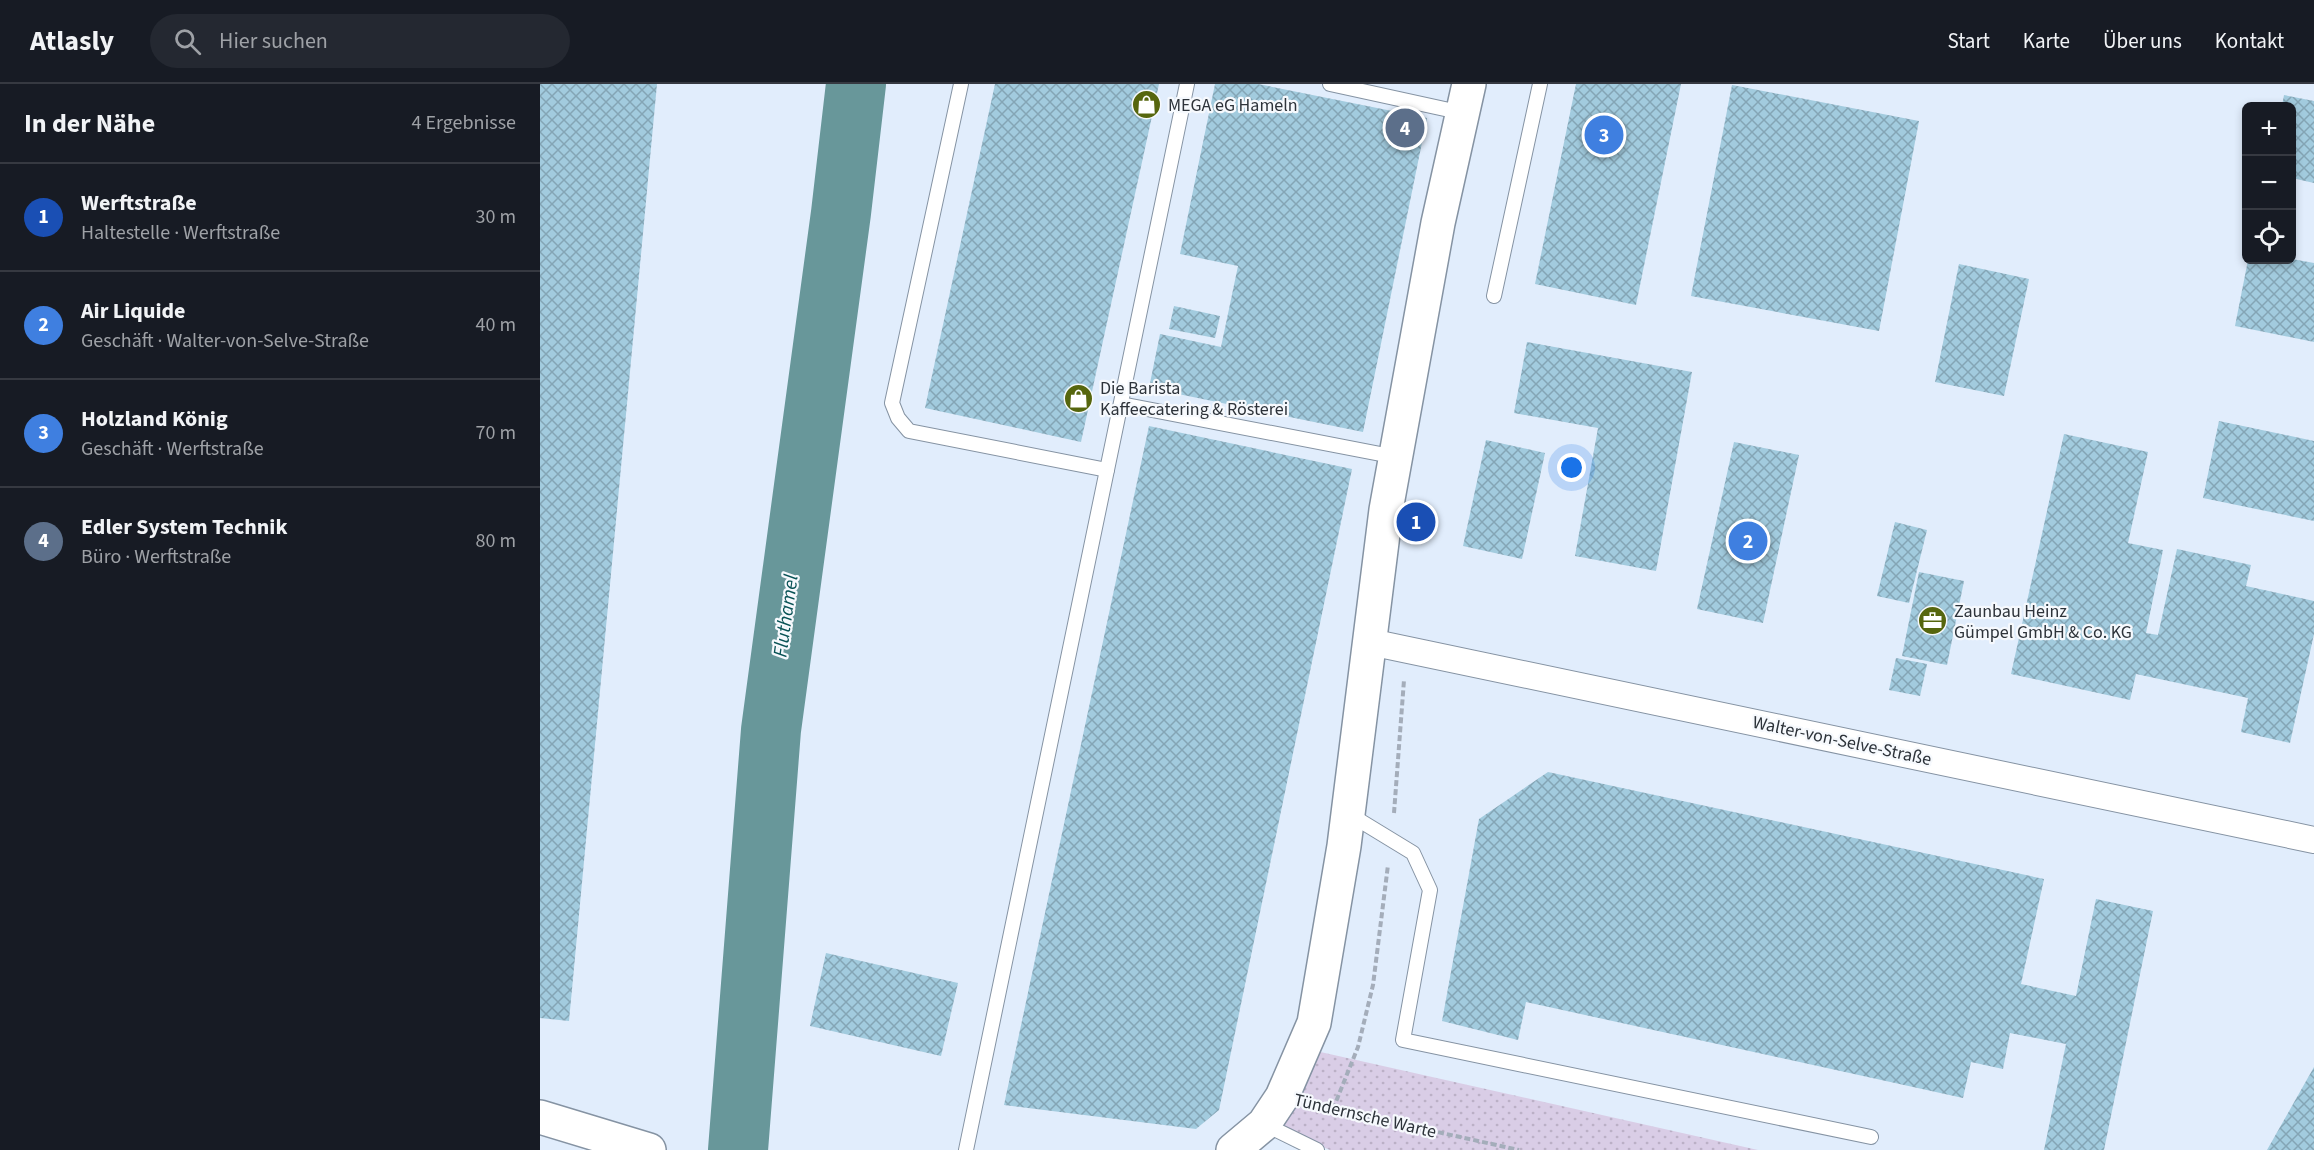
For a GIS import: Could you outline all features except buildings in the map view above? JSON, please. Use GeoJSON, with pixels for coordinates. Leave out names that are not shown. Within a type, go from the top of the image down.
{"type":"FeatureCollection","features":[{"type":"Feature","properties":{"kind":"street"},"geometry":{"type":"LineString","coordinates":[[1233,1150],[1263,1124],[1282,1097],[1314,1023],[1349,814],[1386,510],[1438,223],[1466,98]]}},
{"type":"Feature","properties":{"kind":"street","name":"Walter-von-Selve-Straße"},"geometry":{"type":"LineString","coordinates":[[1370,642],[2314,840]]}},
{"type":"Feature","properties":{"kind":"street"},"geometry":{"type":"LineString","coordinates":[[540,1118],[649,1150]]}},
{"type":"Feature","properties":{"kind":"lane"},"geometry":{"type":"LineString","coordinates":[[961,84],[892,403],[898,418],[909,431],[1107,470]]}},
{"type":"Feature","properties":{"kind":"lane"},"geometry":{"type":"LineString","coordinates":[[966,1150],[1187,84]]}},
{"type":"Feature","properties":{"kind":"lane"},"geometry":{"type":"LineString","coordinates":[[1330,84],[1466,98]]}},
{"type":"Feature","properties":{"kind":"lane"},"geometry":{"type":"LineString","coordinates":[[1494,296],[1540,84]]}},
{"type":"Feature","properties":{"kind":"lane"},"geometry":{"type":"LineString","coordinates":[[1121,404],[1396,457]]}},
{"type":"Feature","properties":{"kind":"lane"},"geometry":{"type":"LineString","coordinates":[[1349,814],[1413,853],[1430,890],[1403,1040],[1871,1137]]}},
{"type":"Feature","properties":{"kind":"lane","name":"Tündernsche Warte"},"geometry":{"type":"LineString","coordinates":[[1263,1124],[1317,1150]]}},
{"type":"Feature","properties":{"kind":"path"},"geometry":{"type":"LineString","coordinates":[[1333,1109],[1358,1047],[1373,985],[1392,840],[1406,649]]}},
{"type":"Feature","properties":{"kind":"path","name":"Tündernsche Warte"},"geometry":{"type":"LineString","coordinates":[[1282,1097],[1519,1150]]}},
{"type":"Feature","properties":{"kind":"shaded area"},"geometry":{"type":"Polygon","coordinates":[[[1307,1049],[1758,1150],[1330,1150],[1267,1123],[1307,1049]]]}},
{"type":"Feature","properties":{"kind":"waterway","name":"Fluthamel"},"geometry":{"type":"LineString","coordinates":[[738,1150],[771,730],[841,213],[856,84]]}},
{"type":"Feature","properties":{"kind":"place","name":"MEGA eG Hameln"},"geometry":{"type":"Point","coordinates":[1147,105]}},
{"type":"Feature","properties":{"kind":"place","name":"Edler System Technik"},"geometry":{"type":"Point","coordinates":[1405,128]}},
{"type":"Feature","properties":{"kind":"place","name":"Holzland König"},"geometry":{"type":"Point","coordinates":[1604,135]}},
{"type":"Feature","properties":{"kind":"place","name":"Die Barista Kaffeecatering & Rösterei"},"geometry":{"type":"Point","coordinates":[1079,398]}},
{"type":"Feature","properties":{"kind":"place","name":"Werftstraße"},"geometry":{"type":"Point","coordinates":[1416,522]}},
{"type":"Feature","properties":{"kind":"place","name":"Air Liquide"},"geometry":{"type":"Point","coordinates":[1748,541]}},
{"type":"Feature","properties":{"kind":"place","name":"Zaunbau Heinz Gümpel GmbH & Co. KG"},"geometry":{"type":"Point","coordinates":[1933,621]}}]}
